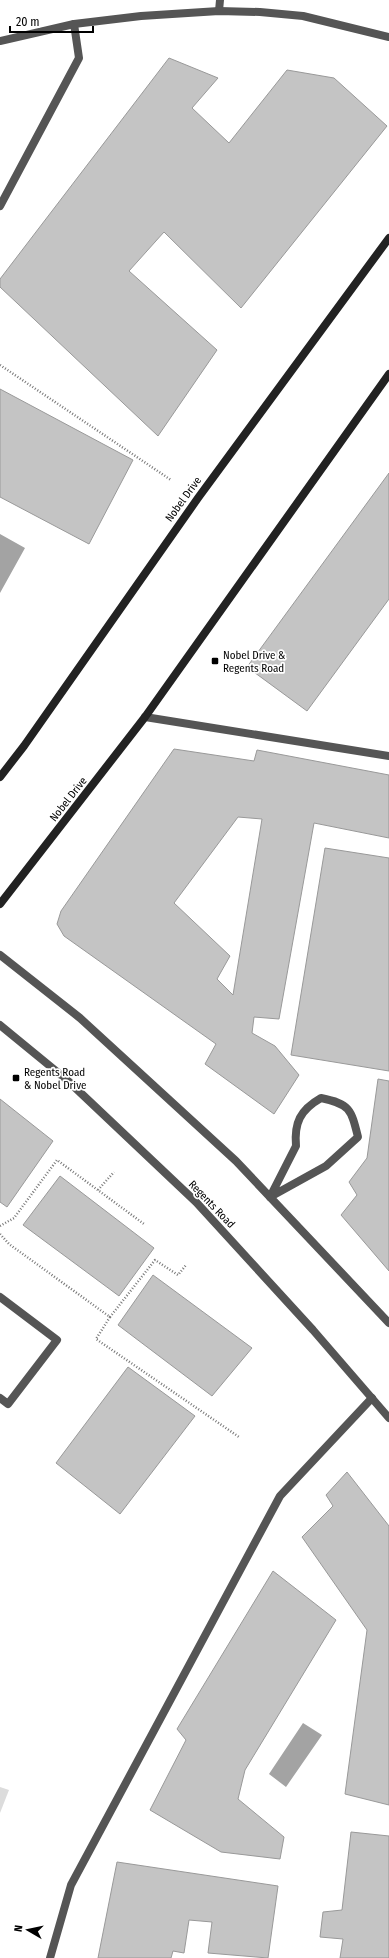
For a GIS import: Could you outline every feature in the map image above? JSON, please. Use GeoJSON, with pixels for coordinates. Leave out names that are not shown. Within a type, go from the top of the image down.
{"type":"FeatureCollection","features":[{"type":"Feature","properties":{"kind":"main road","name":"Nobel Drive"},"geometry":{"type":"LineString","coordinates":[[0,777],[24,746],[198,498],[389,238]]}},
{"type":"Feature","properties":{"kind":"main road","name":"Nobel Drive"},"geometry":{"type":"LineString","coordinates":[[0,904],[145,717],[389,374]]}},
{"type":"Feature","properties":{"kind":"street"},"geometry":{"type":"LineString","coordinates":[[219,11],[220,0]]}},
{"type":"Feature","properties":{"kind":"street"},"geometry":{"type":"LineString","coordinates":[[0,41],[74,24],[141,16],[219,11],[260,12],[303,16],[389,37]]}},
{"type":"Feature","properties":{"kind":"street"},"geometry":{"type":"LineString","coordinates":[[0,206],[79,58],[74,24]]}},
{"type":"Feature","properties":{"kind":"street"},"geometry":{"type":"LineString","coordinates":[[145,717],[389,756]]}},
{"type":"Feature","properties":{"kind":"street"},"geometry":{"type":"LineString","coordinates":[[0,955],[80,1018],[236,1161],[389,1323]]}},
{"type":"Feature","properties":{"kind":"street","name":"Regents Road"},"geometry":{"type":"LineString","coordinates":[[0,1025],[67,1080],[196,1202],[313,1330],[389,1418]]}},
{"type":"Feature","properties":{"kind":"street"},"geometry":{"type":"LineString","coordinates":[[321,1098],[340,1102],[353,1115],[358,1137],[326,1166],[270,1197],[296,1146],[300,1114],[310,1104],[321,1098]]}},
{"type":"Feature","properties":{"kind":"street"},"geometry":{"type":"LineString","coordinates":[[0,1298],[57,1340],[8,1404],[0,1398]]}},
{"type":"Feature","properties":{"kind":"street"},"geometry":{"type":"LineString","coordinates":[[50,1958],[71,1885],[280,1496],[372,1398]]}},
{"type":"Feature","properties":{"kind":"path"},"geometry":{"type":"LineString","coordinates":[[0,366],[171,480]]}},
{"type":"Feature","properties":{"kind":"path"},"geometry":{"type":"LineString","coordinates":[[0,1226],[14,1218],[57,1160],[144,1224]]}},
{"type":"Feature","properties":{"kind":"path"},"geometry":{"type":"LineString","coordinates":[[98,1190],[114,1172]]}},
{"type":"Feature","properties":{"kind":"path"},"geometry":{"type":"LineString","coordinates":[[0,1234],[9,1244],[110,1317]]}},
{"type":"Feature","properties":{"kind":"path"},"geometry":{"type":"LineString","coordinates":[[186,1265],[178,1275],[155,1260],[110,1317],[96,1339],[239,1437]]}},
{"type":"Feature","properties":{"kind":"shaded area"},"geometry":{"type":"Polygon","coordinates":[[[0,534],[25,548],[0,593],[0,534]]]}},
{"type":"Feature","properties":{"kind":"shaded area"},"geometry":{"type":"Polygon","coordinates":[[[303,1723],[322,1735],[286,1787],[269,1774],[303,1723]]]}},
{"type":"Feature","properties":{"kind":"shaded area"},"geometry":{"type":"Polygon","coordinates":[[[0,1787],[9,1790],[0,1813],[0,1787]]]}},
{"type":"Feature","properties":{"kind":"building"},"geometry":{"type":"Polygon","coordinates":[[[169,58],[218,78],[192,108],[229,143],[287,70],[334,78],[387,126],[241,308],[164,232],[129,271],[217,350],[158,436],[0,287],[0,279],[169,58]]]}},
{"type":"Feature","properties":{"kind":"building"},"geometry":{"type":"Polygon","coordinates":[[[0,389],[133,460],[89,544],[0,497],[0,389]]]}},
{"type":"Feature","properties":{"kind":"building"},"geometry":{"type":"Polygon","coordinates":[[[389,473],[389,599],[307,711],[247,667],[389,473]]]}},
{"type":"Feature","properties":{"kind":"building"},"geometry":{"type":"Polygon","coordinates":[[[174,749],[254,761],[257,750],[389,775],[389,838],[314,823],[279,1019],[254,1017],[252,1033],[275,1046],[299,1075],[274,1114],[205,1064],[216,1044],[64,936],[57,924],[61,911],[174,749]],[[238,817],[174,903],[230,956],[217,979],[233,995],[262,819],[238,817]]]}},
{"type":"Feature","properties":{"kind":"building"},"geometry":{"type":"Polygon","coordinates":[[[325,848],[389,858],[389,1071],[291,1055],[325,848]]]}},
{"type":"Feature","properties":{"kind":"building"},"geometry":{"type":"Polygon","coordinates":[[[378,1079],[389,1081],[389,1271],[341,1215],[357,1195],[349,1182],[367,1158],[378,1079]]]}},
{"type":"Feature","properties":{"kind":"building"},"geometry":{"type":"Polygon","coordinates":[[[0,1099],[53,1141],[7,1207],[0,1202],[0,1099]]]}},
{"type":"Feature","properties":{"kind":"building"},"geometry":{"type":"Polygon","coordinates":[[[60,1176],[154,1248],[119,1296],[23,1225],[60,1176]]]}},
{"type":"Feature","properties":{"kind":"building"},"geometry":{"type":"Polygon","coordinates":[[[153,1275],[252,1348],[212,1396],[118,1325],[153,1275]]]}},
{"type":"Feature","properties":{"kind":"building"},"geometry":{"type":"Polygon","coordinates":[[[128,1367],[195,1416],[120,1514],[56,1463],[128,1367]]]}},
{"type":"Feature","properties":{"kind":"building"},"geometry":{"type":"Polygon","coordinates":[[[347,1472],[389,1526],[389,1805],[345,1794],[367,1630],[302,1537],[333,1506],[326,1495],[347,1472]]]}},
{"type":"Feature","properties":{"kind":"building"},"geometry":{"type":"Polygon","coordinates":[[[273,1571],[336,1620],[245,1770],[238,1799],[284,1837],[280,1859],[221,1852],[150,1810],[186,1740],[177,1729],[273,1571]]]}},
{"type":"Feature","properties":{"kind":"building"},"geometry":{"type":"Polygon","coordinates":[[[351,1832],[389,1836],[389,1958],[340,1958],[343,1939],[320,1937],[323,1912],[342,1910],[351,1832]]]}},
{"type":"Feature","properties":{"kind":"building"},"geometry":{"type":"Polygon","coordinates":[[[117,1862],[278,1886],[268,1958],[208,1953],[212,1922],[189,1920],[184,1953],[173,1951],[171,1958],[98,1958],[117,1862]]]}},
{"type":"Feature","properties":{"kind":"place","name":"Nobel Drive & Regents Road"},"geometry":{"type":"Point","coordinates":[215,661]}},
{"type":"Feature","properties":{"kind":"place","name":"Regents Road & Nobel Drive"},"geometry":{"type":"Point","coordinates":[16,1078]}}]}
